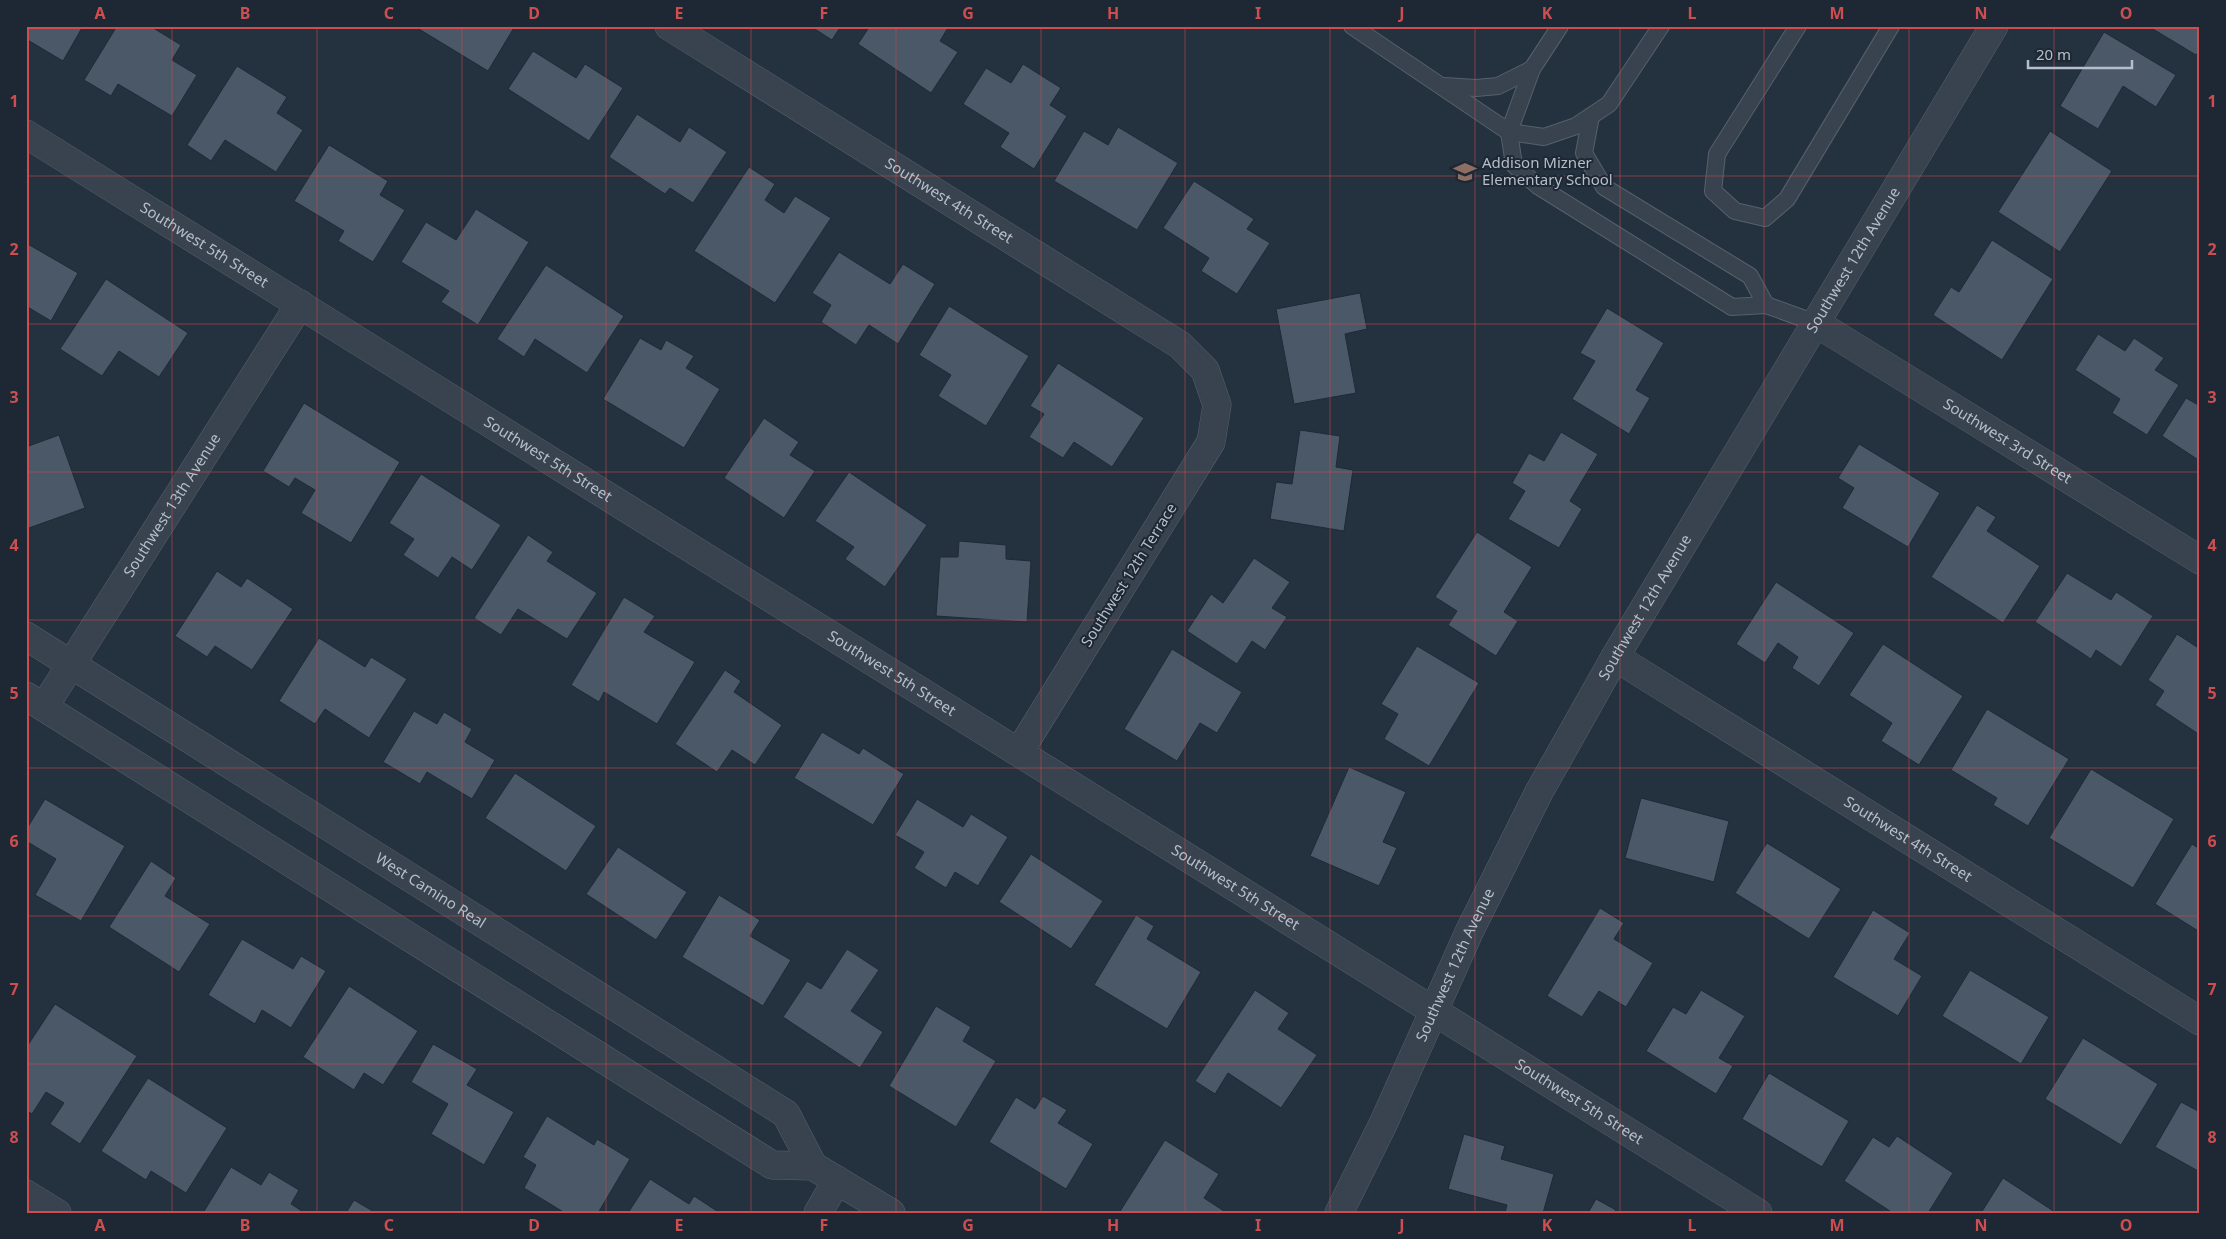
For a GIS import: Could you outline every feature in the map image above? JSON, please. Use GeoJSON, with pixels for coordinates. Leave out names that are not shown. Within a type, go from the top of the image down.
{"type":"FeatureCollection","features":[{"type":"Feature","properties":{"kind":"street","name":"Southwest 4th Street"},"geometry":{"type":"LineString","coordinates":[[669,26],[1180,345],[1205,370],[1212,390]]}},
{"type":"Feature","properties":{"kind":"street","name":"Southwest 12th Avenue"},"geometry":{"type":"LineString","coordinates":[[1338,1213],[1384,1122],[1470,930],[1539,792],[1616,657],[1994,26]]}},
{"type":"Feature","properties":{"kind":"street","name":"Southwest 5th Street"},"geometry":{"type":"LineString","coordinates":[[26,134],[1758,1213]]}},
{"type":"Feature","properties":{"kind":"street","name":"Southwest 13th Avenue"},"geometry":{"type":"LineString","coordinates":[[35,701],[71,664],[300,304]]}},
{"type":"Feature","properties":{"kind":"street","name":"Southwest 3rd Street"},"geometry":{"type":"LineString","coordinates":[[1816,323],[2200,560]]}},
{"type":"Feature","properties":{"kind":"street","name":"Southwest 12th Terrace"},"geometry":{"type":"LineString","coordinates":[[1019,752],[1211,442],[1217,405],[1212,390]]}},
{"type":"Feature","properties":{"kind":"street","name":"West Camino Real"},"geometry":{"type":"LineString","coordinates":[[26,636],[786,1114],[813,1166]]}},
{"type":"Feature","properties":{"kind":"street","name":"Southwest 4th Street"},"geometry":{"type":"LineString","coordinates":[[1616,657],[2200,1021]]}},
{"type":"Feature","properties":{"kind":"street"},"geometry":{"type":"LineString","coordinates":[[35,701],[772,1165],[813,1166],[891,1213]]}},
{"type":"Feature","properties":{"kind":"street"},"geometry":{"type":"LineString","coordinates":[[818,1213],[837,1180]]}},
{"type":"Feature","properties":{"kind":"street"},"geometry":{"type":"LineString","coordinates":[[26,1194],[57,1213]]}},
{"type":"Feature","properties":{"kind":"lane"},"geometry":{"type":"LineString","coordinates":[[1352,26],[1509,132],[1544,137],[1576,126],[1609,104],[1661,26]]}},
{"type":"Feature","properties":{"kind":"lane"},"geometry":{"type":"LineString","coordinates":[[1560,26],[1532,69],[1509,132],[1514,165],[1538,186],[1732,307],[1766,305],[1816,323]]}},
{"type":"Feature","properties":{"kind":"lane"},"geometry":{"type":"LineString","coordinates":[[1798,26],[1717,154],[1713,191],[1735,210],[1765,218],[1787,199],[1891,26]]}},
{"type":"Feature","properties":{"kind":"lane"},"geometry":{"type":"LineString","coordinates":[[1442,86],[1476,88],[1498,86],[1532,69]]}},
{"type":"Feature","properties":{"kind":"lane"},"geometry":{"type":"LineString","coordinates":[[1592,116],[1584,153],[1604,187],[1750,276],[1766,305]]}},
{"type":"Feature","properties":{"kind":"building"},"geometry":{"type":"Polygon","coordinates":[[[26,26],[83,26],[63,61],[26,39],[26,26]]]}},
{"type":"Feature","properties":{"kind":"building"},"geometry":{"type":"Polygon","coordinates":[[[117,26],[150,26],[181,45],[172,60],[197,75],[172,116],[118,84],[111,96],[84,80],[117,26]]]}},
{"type":"Feature","properties":{"kind":"building"},"geometry":{"type":"Polygon","coordinates":[[[414,26],[515,26],[488,71],[414,26]]]}},
{"type":"Feature","properties":{"kind":"building"},"geometry":{"type":"Polygon","coordinates":[[[810,26],[841,26],[832,40],[810,26]]]}},
{"type":"Feature","properties":{"kind":"building"},"geometry":{"type":"Polygon","coordinates":[[[870,26],[949,26],[940,41],[958,52],[931,93],[858,44],[870,26]]]}},
{"type":"Feature","properties":{"kind":"building"},"geometry":{"type":"Polygon","coordinates":[[[2148,26],[2200,26],[2200,50],[2196,55],[2148,26]]]}},
{"type":"Feature","properties":{"kind":"building"},"geometry":{"type":"Polygon","coordinates":[[[2104,32],[2176,75],[2156,107],[2123,86],[2098,129],[2060,106],[2104,32]]]}},
{"type":"Feature","properties":{"kind":"building"},"geometry":{"type":"Polygon","coordinates":[[[533,51],[576,78],[585,64],[623,88],[589,141],[508,89],[533,51]]]}},
{"type":"Feature","properties":{"kind":"building"},"geometry":{"type":"Polygon","coordinates":[[[1023,64],[1061,88],[1050,105],[1067,116],[1034,169],[1000,147],[1009,133],[963,104],[986,68],[1011,83],[1023,64]]]}},
{"type":"Feature","properties":{"kind":"building"},"geometry":{"type":"Polygon","coordinates":[[[237,66],[287,97],[277,113],[303,130],[276,172],[225,140],[211,161],[187,145],[237,66]]]}},
{"type":"Feature","properties":{"kind":"building"},"geometry":{"type":"Polygon","coordinates":[[[637,114],[680,142],[689,127],[727,152],[693,203],[670,188],[665,194],[609,157],[637,114]]]}},
{"type":"Feature","properties":{"kind":"building"},"geometry":{"type":"Polygon","coordinates":[[[1118,127],[1178,163],[1137,230],[1054,181],[1084,131],[1108,145],[1118,127]]]}},
{"type":"Feature","properties":{"kind":"building"},"geometry":{"type":"Polygon","coordinates":[[[2050,131],[2112,171],[2060,252],[1998,212],[2050,131]]]}},
{"type":"Feature","properties":{"kind":"building"},"geometry":{"type":"Polygon","coordinates":[[[329,145],[388,181],[380,195],[405,210],[373,262],[338,241],[344,231],[294,201],[329,145]]]}},
{"type":"Feature","properties":{"kind":"building"},"geometry":{"type":"Polygon","coordinates":[[[749,167],[775,184],[765,200],[784,213],[795,196],[831,218],[775,303],[694,251],[749,167]]]}},
{"type":"Feature","properties":{"kind":"building"},"geometry":{"type":"Polygon","coordinates":[[[1194,181],[1254,219],[1247,229],[1270,243],[1237,294],[1201,271],[1209,258],[1163,228],[1194,181]]]}},
{"type":"Feature","properties":{"kind":"building"},"geometry":{"type":"Polygon","coordinates":[[[476,209],[529,242],[478,325],[441,302],[449,291],[401,262],[426,222],[456,240],[476,209]]]}},
{"type":"Feature","properties":{"kind":"building"},"geometry":{"type":"Polygon","coordinates":[[[1992,240],[2053,279],[2002,360],[1933,315],[1951,287],[1959,292],[1992,240]]]}},
{"type":"Feature","properties":{"kind":"building"},"geometry":{"type":"Polygon","coordinates":[[[26,243],[78,273],[51,321],[26,306],[26,243]]]}},
{"type":"Feature","properties":{"kind":"building"},"geometry":{"type":"Polygon","coordinates":[[[839,252],[890,284],[903,264],[935,284],[898,344],[869,325],[856,345],[821,322],[831,305],[812,293],[839,252]]]}},
{"type":"Feature","properties":{"kind":"building"},"geometry":{"type":"Polygon","coordinates":[[[546,265],[624,316],[587,373],[535,339],[524,357],[497,339],[546,265]]]}},
{"type":"Feature","properties":{"kind":"building"},"geometry":{"type":"Polygon","coordinates":[[[106,279],[188,333],[159,377],[119,351],[102,376],[60,349],[106,279]]]}},
{"type":"Feature","properties":{"kind":"building"},"geometry":{"type":"Polygon","coordinates":[[[1360,293],[1367,329],[1345,334],[1356,393],[1294,404],[1276,309],[1360,293]]]}},
{"type":"Feature","properties":{"kind":"building"},"geometry":{"type":"Polygon","coordinates":[[[949,306],[1029,356],[986,426],[938,396],[951,375],[919,355],[949,306]]]}},
{"type":"Feature","properties":{"kind":"building"},"geometry":{"type":"Polygon","coordinates":[[[1607,308],[1664,343],[1636,390],[1650,398],[1629,434],[1572,399],[1595,361],[1580,353],[1607,308]]]}},
{"type":"Feature","properties":{"kind":"building"},"geometry":{"type":"Polygon","coordinates":[[[2098,334],[2125,351],[2134,338],[2164,358],[2155,370],[2179,385],[2147,435],[2112,413],[2120,399],[2075,370],[2098,334]]]}},
{"type":"Feature","properties":{"kind":"building"},"geometry":{"type":"Polygon","coordinates":[[[640,338],[661,350],[666,340],[694,356],[686,368],[720,389],[684,448],[603,399],[640,338]]]}},
{"type":"Feature","properties":{"kind":"building"},"geometry":{"type":"Polygon","coordinates":[[[1058,363],[1144,418],[1112,467],[1074,442],[1063,458],[1029,437],[1044,414],[1030,406],[1058,363]]]}},
{"type":"Feature","properties":{"kind":"building"},"geometry":{"type":"Polygon","coordinates":[[[2186,398],[2200,406],[2200,461],[2162,436],[2186,398]]]}},
{"type":"Feature","properties":{"kind":"building"},"geometry":{"type":"Polygon","coordinates":[[[304,403],[400,462],[351,543],[301,513],[315,490],[295,478],[289,487],[263,471],[304,403]]]}},
{"type":"Feature","properties":{"kind":"building"},"geometry":{"type":"Polygon","coordinates":[[[764,418],[799,442],[790,455],[815,471],[784,518],[724,478],[764,418]]]}},
{"type":"Feature","properties":{"kind":"building"},"geometry":{"type":"Polygon","coordinates":[[[1300,430],[1340,436],[1336,467],[1353,470],[1344,531],[1270,519],[1276,482],[1292,484],[1300,430]]]}},
{"type":"Feature","properties":{"kind":"building"},"geometry":{"type":"Polygon","coordinates":[[[1561,432],[1598,454],[1570,501],[1582,509],[1559,548],[1508,519],[1525,491],[1512,483],[1529,453],[1544,461],[1561,432]]]}},
{"type":"Feature","properties":{"kind":"building"},"geometry":{"type":"Polygon","coordinates":[[[59,435],[85,508],[26,529],[26,447],[59,435]]]}},
{"type":"Feature","properties":{"kind":"building"},"geometry":{"type":"Polygon","coordinates":[[[1859,444],[1940,493],[1908,547],[1842,508],[1854,488],[1838,478],[1859,444]]]}},
{"type":"Feature","properties":{"kind":"building"},"geometry":{"type":"Polygon","coordinates":[[[849,472],[927,525],[885,587],[845,559],[854,547],[815,521],[849,472]]]}},
{"type":"Feature","properties":{"kind":"building"},"geometry":{"type":"Polygon","coordinates":[[[421,474],[501,525],[472,570],[452,557],[438,578],[403,555],[414,539],[389,523],[421,474]]]}},
{"type":"Feature","properties":{"kind":"building"},"geometry":{"type":"Polygon","coordinates":[[[1977,505],[1996,517],[1987,531],[2040,566],[2003,623],[1931,577],[1977,505]]]}},
{"type":"Feature","properties":{"kind":"building"},"geometry":{"type":"Polygon","coordinates":[[[1477,532],[1532,567],[1504,612],[1518,621],[1496,656],[1448,625],[1457,611],[1435,597],[1477,532]]]}},
{"type":"Feature","properties":{"kind":"building"},"geometry":{"type":"Polygon","coordinates":[[[528,535],[553,552],[547,561],[597,593],[567,639],[518,609],[501,635],[474,618],[528,535]]]}},
{"type":"Feature","properties":{"kind":"building"},"geometry":{"type":"Polygon","coordinates":[[[959,541],[1006,545],[1006,559],[1031,561],[1027,622],[936,616],[940,557],[958,557],[959,541]]]}},
{"type":"Feature","properties":{"kind":"building"},"geometry":{"type":"Polygon","coordinates":[[[1254,558],[1290,582],[1272,608],[1287,617],[1265,650],[1252,641],[1237,664],[1187,631],[1211,594],[1223,603],[1254,558]]]}},
{"type":"Feature","properties":{"kind":"building"},"geometry":{"type":"Polygon","coordinates":[[[217,571],[241,587],[247,578],[293,609],[252,670],[215,646],[207,657],[175,636],[217,571]]]}},
{"type":"Feature","properties":{"kind":"building"},"geometry":{"type":"Polygon","coordinates":[[[2067,573],[2111,600],[2116,592],[2153,616],[2121,667],[2096,650],[2091,659],[2035,622],[2067,573]]]}},
{"type":"Feature","properties":{"kind":"building"},"geometry":{"type":"Polygon","coordinates":[[[1776,582],[1854,633],[1819,686],[1792,668],[1798,657],[1778,643],[1765,663],[1736,644],[1776,582]]]}},
{"type":"Feature","properties":{"kind":"building"},"geometry":{"type":"Polygon","coordinates":[[[624,597],[655,616],[644,632],[695,662],[657,724],[604,692],[599,702],[571,685],[624,597]]]}},
{"type":"Feature","properties":{"kind":"building"},"geometry":{"type":"Polygon","coordinates":[[[2177,634],[2200,649],[2200,735],[2155,705],[2164,691],[2148,680],[2177,634]]]}},
{"type":"Feature","properties":{"kind":"building"},"geometry":{"type":"Polygon","coordinates":[[[319,638],[365,667],[371,657],[407,679],[369,738],[325,709],[315,724],[279,701],[319,638]]]}},
{"type":"Feature","properties":{"kind":"building"},"geometry":{"type":"Polygon","coordinates":[[[1883,644],[1963,696],[1919,765],[1881,741],[1892,723],[1849,695],[1883,644]]]}},
{"type":"Feature","properties":{"kind":"building"},"geometry":{"type":"Polygon","coordinates":[[[1417,646],[1479,683],[1429,766],[1384,739],[1398,714],[1381,704],[1417,646]]]}},
{"type":"Feature","properties":{"kind":"building"},"geometry":{"type":"Polygon","coordinates":[[[1172,649],[1242,692],[1217,733],[1200,723],[1177,761],[1124,729],[1172,649]]]}},
{"type":"Feature","properties":{"kind":"building"},"geometry":{"type":"Polygon","coordinates":[[[725,670],[741,681],[734,692],[782,725],[755,765],[732,750],[717,772],[675,744],[725,670]]]}},
{"type":"Feature","properties":{"kind":"building"},"geometry":{"type":"Polygon","coordinates":[[[1987,709],[2069,759],[2028,826],[1993,805],[1997,798],[1951,770],[1987,709]]]}},
{"type":"Feature","properties":{"kind":"building"},"geometry":{"type":"Polygon","coordinates":[[[414,711],[437,724],[444,712],[472,729],[465,742],[495,760],[472,799],[427,772],[420,784],[383,762],[414,711]]]}},
{"type":"Feature","properties":{"kind":"building"},"geometry":{"type":"Polygon","coordinates":[[[822,732],[859,754],[863,748],[904,774],[873,825],[794,778],[822,732]]]}},
{"type":"Feature","properties":{"kind":"building"},"geometry":{"type":"Polygon","coordinates":[[[1349,767],[1406,792],[1383,842],[1397,848],[1379,886],[1310,856],[1349,767]]]}},
{"type":"Feature","properties":{"kind":"building"},"geometry":{"type":"Polygon","coordinates":[[[2091,769],[2174,819],[2133,888],[2049,838],[2091,769]]]}},
{"type":"Feature","properties":{"kind":"building"},"geometry":{"type":"Polygon","coordinates":[[[515,773],[596,826],[566,871],[485,818],[515,773]]]}},
{"type":"Feature","properties":{"kind":"building"},"geometry":{"type":"Polygon","coordinates":[[[1641,798],[1729,821],[1714,882],[1625,858],[1641,798]]]}},
{"type":"Feature","properties":{"kind":"building"},"geometry":{"type":"Polygon","coordinates":[[[45,799],[125,846],[81,921],[35,895],[56,859],[26,841],[26,830],[45,799]]]}},
{"type":"Feature","properties":{"kind":"building"},"geometry":{"type":"Polygon","coordinates":[[[917,799],[963,827],[971,814],[1008,837],[978,886],[955,872],[946,888],[914,868],[924,852],[895,835],[917,799]]]}},
{"type":"Feature","properties":{"kind":"building"},"geometry":{"type":"Polygon","coordinates":[[[1767,843],[1841,889],[1809,939],[1735,893],[1767,843]]]}},
{"type":"Feature","properties":{"kind":"building"},"geometry":{"type":"Polygon","coordinates":[[[2192,844],[2200,849],[2200,932],[2155,904],[2192,844]]]}},
{"type":"Feature","properties":{"kind":"building"},"geometry":{"type":"Polygon","coordinates":[[[618,847],[687,892],[656,940],[586,894],[618,847]]]}},
{"type":"Feature","properties":{"kind":"building"},"geometry":{"type":"Polygon","coordinates":[[[1031,854],[1103,901],[1071,949],[999,902],[1031,854]]]}},
{"type":"Feature","properties":{"kind":"building"},"geometry":{"type":"Polygon","coordinates":[[[151,861],[176,878],[165,896],[210,924],[179,972],[109,927],[151,861]]]}},
{"type":"Feature","properties":{"kind":"building"},"geometry":{"type":"Polygon","coordinates":[[[719,895],[760,920],[750,936],[791,960],[763,1006],[682,957],[719,895]]]}},
{"type":"Feature","properties":{"kind":"building"},"geometry":{"type":"Polygon","coordinates":[[[1600,908],[1624,923],[1614,939],[1653,963],[1626,1007],[1599,991],[1582,1017],[1547,996],[1600,908]]]}},
{"type":"Feature","properties":{"kind":"building"},"geometry":{"type":"Polygon","coordinates":[[[1873,910],[1910,933],[1894,959],[1922,976],[1898,1016],[1833,977],[1873,910]]]}},
{"type":"Feature","properties":{"kind":"building"},"geometry":{"type":"Polygon","coordinates":[[[1136,915],[1154,926],[1147,939],[1201,972],[1167,1029],[1094,985],[1136,915]]]}},
{"type":"Feature","properties":{"kind":"building"},"geometry":{"type":"Polygon","coordinates":[[[242,939],[293,969],[301,956],[326,971],[291,1028],[262,1010],[255,1024],[208,995],[242,939]]]}},
{"type":"Feature","properties":{"kind":"building"},"geometry":{"type":"Polygon","coordinates":[[[847,949],[879,970],[851,1011],[883,1032],[860,1068],[783,1017],[807,981],[821,989],[847,949]]]}},
{"type":"Feature","properties":{"kind":"building"},"geometry":{"type":"Polygon","coordinates":[[[1970,970],[2049,1017],[2021,1064],[1942,1016],[1970,970]]]}},
{"type":"Feature","properties":{"kind":"building"},"geometry":{"type":"Polygon","coordinates":[[[349,986],[418,1031],[383,1085],[364,1073],[354,1090],[303,1057],[349,986]]]}},
{"type":"Feature","properties":{"kind":"building"},"geometry":{"type":"Polygon","coordinates":[[[1255,990],[1289,1013],[1278,1029],[1317,1055],[1281,1108],[1228,1073],[1215,1094],[1195,1081],[1255,990]]]}},
{"type":"Feature","properties":{"kind":"building"},"geometry":{"type":"Polygon","coordinates":[[[1701,990],[1745,1016],[1719,1058],[1733,1066],[1716,1094],[1646,1051],[1673,1007],[1686,1014],[1701,990]]]}},
{"type":"Feature","properties":{"kind":"building"},"geometry":{"type":"Polygon","coordinates":[[[55,1004],[137,1056],[80,1144],[50,1124],[64,1103],[46,1092],[32,1114],[26,1110],[26,1048],[55,1004]]]}},
{"type":"Feature","properties":{"kind":"building"},"geometry":{"type":"Polygon","coordinates":[[[936,1006],[971,1027],[963,1041],[996,1061],[956,1127],[889,1086],[936,1006]]]}},
{"type":"Feature","properties":{"kind":"building"},"geometry":{"type":"Polygon","coordinates":[[[2083,1038],[2158,1084],[2121,1145],[2045,1099],[2083,1038]]]}},
{"type":"Feature","properties":{"kind":"building"},"geometry":{"type":"Polygon","coordinates":[[[433,1044],[477,1069],[467,1085],[514,1112],[484,1165],[431,1134],[448,1104],[411,1082],[433,1044]]]}},
{"type":"Feature","properties":{"kind":"building"},"geometry":{"type":"Polygon","coordinates":[[[1769,1073],[1849,1121],[1822,1167],[1742,1119],[1769,1073]]]}},
{"type":"Feature","properties":{"kind":"building"},"geometry":{"type":"Polygon","coordinates":[[[148,1078],[227,1128],[186,1193],[151,1171],[146,1180],[101,1151],[148,1078]]]}},
{"type":"Feature","properties":{"kind":"building"},"geometry":{"type":"Polygon","coordinates":[[[1043,1096],[1067,1110],[1058,1123],[1093,1144],[1066,1189],[989,1142],[1016,1097],[1035,1109],[1043,1096]]]}},
{"type":"Feature","properties":{"kind":"building"},"geometry":{"type":"Polygon","coordinates":[[[2181,1102],[2200,1112],[2200,1172],[2155,1147],[2181,1102]]]}},
{"type":"Feature","properties":{"kind":"building"},"geometry":{"type":"Polygon","coordinates":[[[547,1116],[594,1145],[597,1139],[630,1159],[598,1213],[565,1213],[524,1188],[536,1165],[523,1157],[547,1116]]]}},
{"type":"Feature","properties":{"kind":"building"},"geometry":{"type":"Polygon","coordinates":[[[1464,1134],[1505,1146],[1501,1159],[1554,1174],[1543,1213],[1505,1213],[1507,1205],[1448,1189],[1464,1134]]]}},
{"type":"Feature","properties":{"kind":"building"},"geometry":{"type":"Polygon","coordinates":[[[1897,1136],[1953,1173],[1928,1213],[1893,1213],[1844,1181],[1873,1137],[1889,1147],[1897,1136]]]}},
{"type":"Feature","properties":{"kind":"building"},"geometry":{"type":"Polygon","coordinates":[[[1165,1140],[1219,1174],[1204,1198],[1227,1213],[1119,1213],[1165,1140]]]}},
{"type":"Feature","properties":{"kind":"building"},"geometry":{"type":"Polygon","coordinates":[[[231,1167],[261,1185],[269,1172],[299,1190],[291,1204],[305,1213],[203,1213],[231,1167]]]}},
{"type":"Feature","properties":{"kind":"building"},"geometry":{"type":"Polygon","coordinates":[[[2003,1178],[2055,1212],[2055,1213],[1981,1213],[2003,1178]]]}},
{"type":"Feature","properties":{"kind":"building"},"geometry":{"type":"Polygon","coordinates":[[[650,1179],[689,1204],[694,1196],[720,1213],[628,1213],[650,1179]]]}},
{"type":"Feature","properties":{"kind":"building"},"geometry":{"type":"Polygon","coordinates":[[[1596,1199],[1616,1210],[1614,1213],[1588,1213],[1596,1199]]]}},
{"type":"Feature","properties":{"kind":"building"},"geometry":{"type":"Polygon","coordinates":[[[354,1200],[376,1213],[346,1213],[354,1200]]]}},
{"type":"Feature","properties":{"kind":"place","name":"Addison Mizner Elementary School"},"geometry":{"type":"Point","coordinates":[1465,172]}}]}
